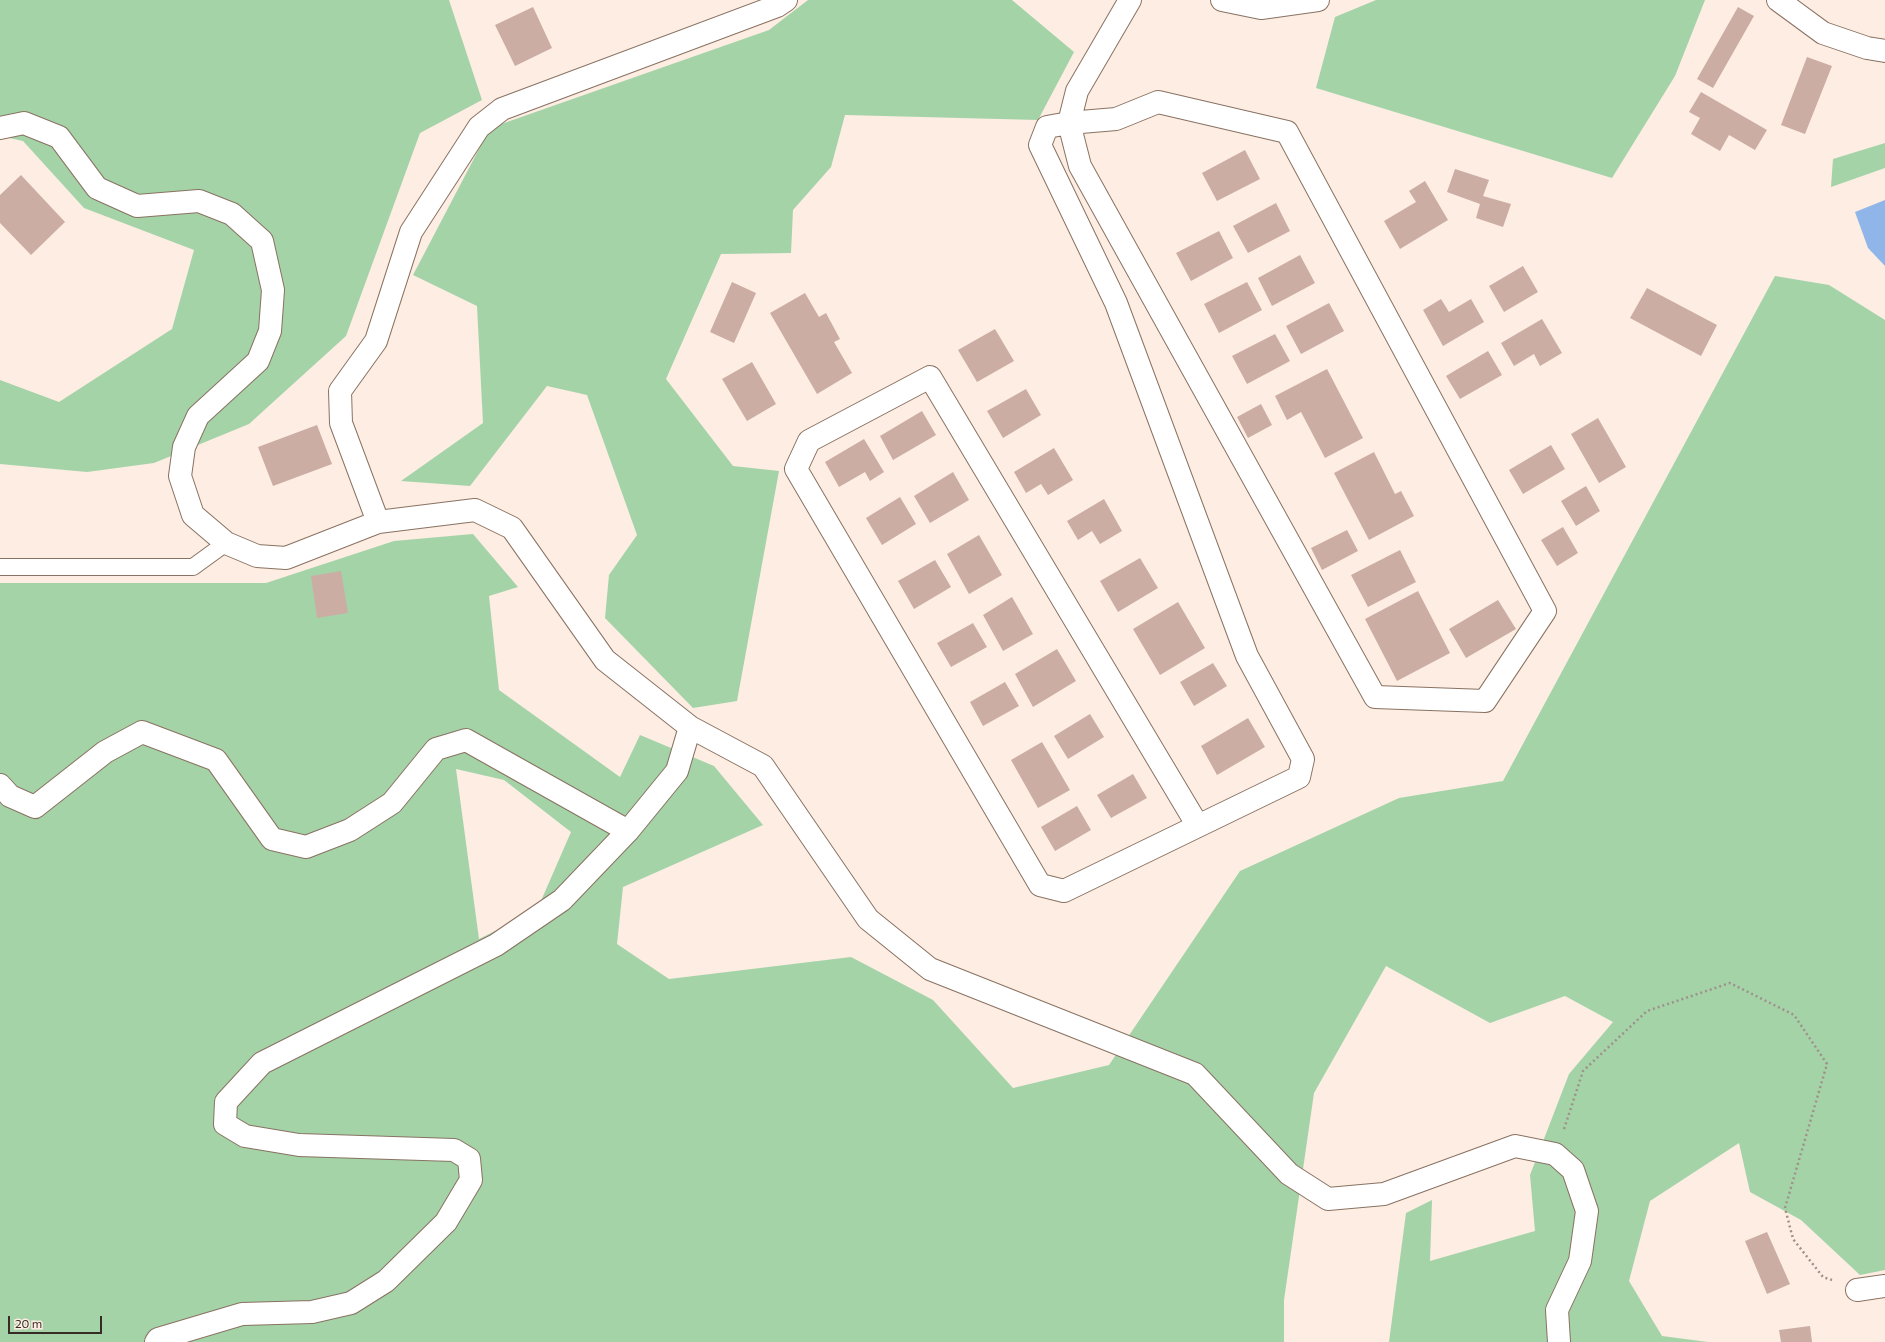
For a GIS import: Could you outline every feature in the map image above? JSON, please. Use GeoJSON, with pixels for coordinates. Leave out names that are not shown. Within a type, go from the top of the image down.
{"type":"FeatureCollection","features":[{"type":"Feature","properties":{"kind":"street"},"geometry":{"type":"LineString","coordinates":[[378,522],[341,423],[340,391],[376,341],[411,232],[479,127],[502,109],[777,6],[786,0]]}},
{"type":"Feature","properties":{"kind":"street"},"geometry":{"type":"LineString","coordinates":[[1130,0],[1076,91],[1069,123],[1080,166],[1375,698],[1485,701],[1545,611],[1287,132],[1158,102],[1116,119],[1069,123],[1047,127],[1040,145],[1116,303],[1247,656],[1303,759],[1299,777],[1198,826],[1064,891],[1040,885],[796,469],[809,441],[930,377],[1198,826]]}},
{"type":"Feature","properties":{"kind":"street"},"geometry":{"type":"LineString","coordinates":[[1222,0],[1260,8],[1318,0]]}},
{"type":"Feature","properties":{"kind":"street"},"geometry":{"type":"LineString","coordinates":[[1778,0],[1824,33],[1866,48],[1885,51]]}},
{"type":"Feature","properties":{"kind":"street"},"geometry":{"type":"LineString","coordinates":[[0,128],[24,122],[59,137],[97,188],[137,206],[199,202],[232,214],[262,241],[273,290],[270,331],[258,361],[198,416],[184,446],[180,476],[193,515],[226,543],[257,556],[286,558],[378,522],[475,510],[512,528],[605,660],[690,727],[763,766],[868,919],[930,969],[1195,1074],[1289,1174],[1328,1199],[1384,1194],[1515,1146],[1555,1154],[1573,1170],[1587,1211],[1580,1261],[1557,1310],[1559,1342]]}},
{"type":"Feature","properties":{"kind":"street"},"geometry":{"type":"LineString","coordinates":[[156,1342],[158,1339],[242,1314],[312,1312],[352,1303],[386,1281],[446,1222],[471,1180],[469,1159],[454,1150],[299,1145],[245,1136],[225,1124],[226,1102],[262,1063],[496,945],[562,900],[628,831],[678,771],[690,727]]}},
{"type":"Feature","properties":{"kind":"street"},"geometry":{"type":"LineString","coordinates":[[0,785],[10,796],[35,807],[105,752],[142,732],[216,760],[272,839],[306,847],[350,830],[392,803],[436,749],[466,740],[628,831]]}},
{"type":"Feature","properties":{"kind":"street"},"geometry":{"type":"LineString","coordinates":[[1857,1290],[1885,1286]]}},
{"type":"Feature","properties":{"kind":"lane"},"geometry":{"type":"LineString","coordinates":[[0,566],[193,567],[226,543]]}},
{"type":"Feature","properties":{"kind":"path"},"geometry":{"type":"LineString","coordinates":[[1555,1154],[1583,1072],[1647,1011],[1730,983],[1794,1015],[1827,1064],[1785,1208],[1793,1239],[1823,1277],[1857,1290]]}},
{"type":"Feature","properties":{"kind":"green space"},"geometry":{"type":"Polygon","coordinates":[[[0,0],[449,0],[482,100],[420,133],[346,336],[249,424],[154,463],[87,472],[0,464],[0,380],[59,402],[172,329],[194,250],[84,208],[23,141],[0,136],[0,0]]]}},
{"type":"Feature","properties":{"kind":"green space"},"geometry":{"type":"Polygon","coordinates":[[[808,0],[1012,0],[1074,52],[1038,120],[845,115],[831,167],[793,210],[791,253],[721,254],[666,379],[733,466],[779,471],[737,701],[693,708],[605,618],[609,575],[637,535],[587,395],[547,386],[470,486],[401,481],[483,423],[477,306],[413,275],[490,128],[769,30],[808,0]]]}},
{"type":"Feature","properties":{"kind":"green space"},"geometry":{"type":"Polygon","coordinates":[[[1376,0],[1705,0],[1675,76],[1612,178],[1316,88],[1335,17],[1376,0]]]}},
{"type":"Feature","properties":{"kind":"green space"},"geometry":{"type":"Polygon","coordinates":[[[1885,143],[1885,168],[1831,187],[1833,159],[1885,143]]]}},
{"type":"Feature","properties":{"kind":"green space"},"geometry":{"type":"Polygon","coordinates":[[[1775,276],[1829,285],[1885,320],[1885,1270],[1860,1275],[1801,1220],[1750,1192],[1739,1143],[1650,1201],[1629,1281],[1662,1336],[1708,1342],[1389,1342],[1406,1213],[1432,1200],[1430,1261],[1535,1231],[1530,1175],[1569,1074],[1613,1022],[1565,996],[1490,1023],[1386,966],[1314,1093],[1284,1300],[1284,1342],[0,1342],[0,583],[266,583],[394,541],[473,534],[518,587],[489,596],[499,690],[620,777],[640,735],[714,766],[763,825],[623,887],[617,944],[669,979],[851,957],[933,1000],[1013,1088],[1109,1065],[1240,871],[1399,798],[1503,781],[1775,276]],[[456,769],[479,939],[537,910],[571,832],[504,780],[456,769]]]}},
{"type":"Feature","properties":{"kind":"water"},"geometry":{"type":"Polygon","coordinates":[[[1885,200],[1885,266],[1868,248],[1855,212],[1885,200]]]}},
{"type":"Feature","properties":{"kind":"building"},"geometry":{"type":"Polygon","coordinates":[[[533,7],[552,48],[515,66],[495,25],[533,7]]]}},
{"type":"Feature","properties":{"kind":"building"},"geometry":{"type":"Polygon","coordinates":[[[1738,7],[1754,16],[1713,88],[1697,79],[1738,7]]]}},
{"type":"Feature","properties":{"kind":"building"},"geometry":{"type":"Polygon","coordinates":[[[1807,57],[1832,66],[1805,134],[1781,125],[1807,57]]]}},
{"type":"Feature","properties":{"kind":"building"},"geometry":{"type":"Polygon","coordinates":[[[1701,92],[1767,130],[1755,150],[1729,135],[1720,151],[1691,134],[1700,118],[1689,112],[1701,92]]]}},
{"type":"Feature","properties":{"kind":"building"},"geometry":{"type":"Polygon","coordinates":[[[1245,150],[1260,179],[1217,201],[1202,173],[1245,150]]]}},
{"type":"Feature","properties":{"kind":"building"},"geometry":{"type":"Polygon","coordinates":[[[1455,169],[1489,180],[1483,196],[1511,204],[1503,227],[1476,218],[1480,204],[1447,192],[1455,169]]]}},
{"type":"Feature","properties":{"kind":"building"},"geometry":{"type":"Polygon","coordinates":[[[21,175],[65,222],[31,255],[0,223],[0,195],[21,175]]]}},
{"type":"Feature","properties":{"kind":"building"},"geometry":{"type":"Polygon","coordinates":[[[1425,181],[1448,220],[1400,249],[1384,221],[1416,202],[1409,191],[1425,181]]]}},
{"type":"Feature","properties":{"kind":"building"},"geometry":{"type":"Polygon","coordinates":[[[1276,203],[1290,231],[1248,253],[1233,226],[1276,203]]]}},
{"type":"Feature","properties":{"kind":"building"},"geometry":{"type":"Polygon","coordinates":[[[1219,231],[1233,258],[1191,281],[1176,253],[1219,231]]]}},
{"type":"Feature","properties":{"kind":"building"},"geometry":{"type":"Polygon","coordinates":[[[1300,255],[1315,283],[1272,306],[1258,278],[1300,255]]]}},
{"type":"Feature","properties":{"kind":"building"},"geometry":{"type":"Polygon","coordinates":[[[1523,266],[1538,292],[1504,312],[1489,286],[1523,266]]]}},
{"type":"Feature","properties":{"kind":"building"},"geometry":{"type":"Polygon","coordinates":[[[732,282],[756,293],[734,343],[710,332],[732,282]]]}},
{"type":"Feature","properties":{"kind":"building"},"geometry":{"type":"Polygon","coordinates":[[[1247,282],[1262,310],[1219,333],[1204,304],[1247,282]]]}},
{"type":"Feature","properties":{"kind":"building"},"geometry":{"type":"Polygon","coordinates":[[[1647,288],[1717,325],[1701,356],[1630,318],[1647,288]]]}},
{"type":"Feature","properties":{"kind":"building"},"geometry":{"type":"Polygon","coordinates":[[[805,293],[819,317],[826,313],[840,339],[834,342],[852,373],[817,394],[770,313],[805,293]]]}},
{"type":"Feature","properties":{"kind":"building"},"geometry":{"type":"Polygon","coordinates":[[[1441,299],[1449,312],[1471,299],[1484,322],[1443,346],[1423,310],[1441,299]]]}},
{"type":"Feature","properties":{"kind":"building"},"geometry":{"type":"Polygon","coordinates":[[[1329,303],[1344,331],[1301,354],[1286,326],[1329,303]]]}},
{"type":"Feature","properties":{"kind":"building"},"geometry":{"type":"Polygon","coordinates":[[[1542,319],[1562,353],[1540,366],[1534,354],[1514,366],[1501,343],[1542,319]]]}},
{"type":"Feature","properties":{"kind":"building"},"geometry":{"type":"Polygon","coordinates":[[[995,329],[1014,361],[977,382],[958,350],[995,329]]]}},
{"type":"Feature","properties":{"kind":"building"},"geometry":{"type":"Polygon","coordinates":[[[1275,334],[1290,361],[1247,384],[1232,356],[1275,334]]]}},
{"type":"Feature","properties":{"kind":"building"},"geometry":{"type":"Polygon","coordinates":[[[1488,351],[1502,375],[1460,399],[1446,376],[1488,351]]]}},
{"type":"Feature","properties":{"kind":"building"},"geometry":{"type":"Polygon","coordinates":[[[752,362],[776,404],[747,421],[722,379],[752,362]]]}},
{"type":"Feature","properties":{"kind":"building"},"geometry":{"type":"Polygon","coordinates":[[[1327,369],[1363,438],[1325,458],[1301,412],[1287,420],[1275,396],[1327,369]]]}},
{"type":"Feature","properties":{"kind":"building"},"geometry":{"type":"Polygon","coordinates":[[[1026,389],[1041,415],[1003,438],[987,411],[1026,389]]]}},
{"type":"Feature","properties":{"kind":"building"},"geometry":{"type":"Polygon","coordinates":[[[1261,404],[1272,425],[1248,438],[1237,417],[1261,404]]]}},
{"type":"Feature","properties":{"kind":"building"},"geometry":{"type":"Polygon","coordinates":[[[922,411],[936,435],[893,460],[880,436],[922,411]]]}},
{"type":"Feature","properties":{"kind":"building"},"geometry":{"type":"Polygon","coordinates":[[[1598,418],[1626,467],[1599,483],[1571,434],[1598,418]]]}},
{"type":"Feature","properties":{"kind":"building"},"geometry":{"type":"Polygon","coordinates":[[[317,425],[332,464],[273,486],[258,447],[317,425]]]}},
{"type":"Feature","properties":{"kind":"building"},"geometry":{"type":"Polygon","coordinates":[[[864,439],[884,472],[870,481],[865,472],[839,487],[825,462],[864,439]]]}},
{"type":"Feature","properties":{"kind":"building"},"geometry":{"type":"Polygon","coordinates":[[[1551,445],[1565,469],[1523,494],[1509,470],[1551,445]]]}},
{"type":"Feature","properties":{"kind":"building"},"geometry":{"type":"Polygon","coordinates":[[[1054,448],[1073,480],[1048,495],[1041,484],[1026,493],[1014,472],[1054,448]]]}},
{"type":"Feature","properties":{"kind":"building"},"geometry":{"type":"Polygon","coordinates":[[[1374,452],[1395,494],[1401,491],[1414,516],[1369,540],[1334,473],[1374,452]]]}},
{"type":"Feature","properties":{"kind":"building"},"geometry":{"type":"Polygon","coordinates":[[[953,472],[969,500],[930,523],[914,496],[953,472]]]}},
{"type":"Feature","properties":{"kind":"building"},"geometry":{"type":"Polygon","coordinates":[[[1586,486],[1600,511],[1576,526],[1561,501],[1586,486]]]}},
{"type":"Feature","properties":{"kind":"building"},"geometry":{"type":"Polygon","coordinates":[[[900,497],[916,524],[882,545],[866,518],[900,497]]]}},
{"type":"Feature","properties":{"kind":"building"},"geometry":{"type":"Polygon","coordinates":[[[1104,499],[1122,531],[1100,544],[1092,531],[1078,540],[1067,521],[1104,499]]]}},
{"type":"Feature","properties":{"kind":"building"},"geometry":{"type":"Polygon","coordinates":[[[1563,527],[1578,553],[1557,566],[1541,540],[1563,527]]]}},
{"type":"Feature","properties":{"kind":"building"},"geometry":{"type":"Polygon","coordinates":[[[1347,530],[1358,551],[1322,570],[1311,548],[1347,530]]]}},
{"type":"Feature","properties":{"kind":"building"},"geometry":{"type":"Polygon","coordinates":[[[979,535],[1002,575],[969,594],[947,554],[979,535]]]}},
{"type":"Feature","properties":{"kind":"building"},"geometry":{"type":"Polygon","coordinates":[[[1400,550],[1416,582],[1368,607],[1351,575],[1400,550]]]}},
{"type":"Feature","properties":{"kind":"building"},"geometry":{"type":"Polygon","coordinates":[[[1140,558],[1158,588],[1118,612],[1100,581],[1140,558]]]}},
{"type":"Feature","properties":{"kind":"building"},"geometry":{"type":"Polygon","coordinates":[[[935,560],[951,587],[914,609],[898,581],[935,560]]]}},
{"type":"Feature","properties":{"kind":"building"},"geometry":{"type":"Polygon","coordinates":[[[341,571],[348,613],[317,618],[311,576],[341,571]]]}},
{"type":"Feature","properties":{"kind":"building"},"geometry":{"type":"Polygon","coordinates":[[[1418,591],[1450,653],[1397,681],[1365,619],[1418,591]]]}},
{"type":"Feature","properties":{"kind":"building"},"geometry":{"type":"Polygon","coordinates":[[[1012,597],[1033,634],[1003,651],[983,615],[1012,597]]]}},
{"type":"Feature","properties":{"kind":"building"},"geometry":{"type":"Polygon","coordinates":[[[1498,600],[1516,629],[1466,658],[1449,629],[1498,600]]]}},
{"type":"Feature","properties":{"kind":"building"},"geometry":{"type":"Polygon","coordinates":[[[1178,602],[1205,648],[1160,675],[1133,629],[1178,602]]]}},
{"type":"Feature","properties":{"kind":"building"},"geometry":{"type":"Polygon","coordinates":[[[973,623],[987,647],[951,667],[937,643],[973,623]]]}},
{"type":"Feature","properties":{"kind":"building"},"geometry":{"type":"Polygon","coordinates":[[[1057,649],[1076,681],[1033,707],[1015,674],[1057,649]]]}},
{"type":"Feature","properties":{"kind":"building"},"geometry":{"type":"Polygon","coordinates":[[[1213,663],[1227,686],[1194,706],[1180,682],[1213,663]]]}},
{"type":"Feature","properties":{"kind":"building"},"geometry":{"type":"Polygon","coordinates":[[[1005,682],[1019,706],[983,726],[970,702],[1005,682]]]}},
{"type":"Feature","properties":{"kind":"building"},"geometry":{"type":"Polygon","coordinates":[[[1090,714],[1104,737],[1068,759],[1054,736],[1090,714]]]}},
{"type":"Feature","properties":{"kind":"building"},"geometry":{"type":"Polygon","coordinates":[[[1248,718],[1265,747],[1217,775],[1201,746],[1248,718]]]}},
{"type":"Feature","properties":{"kind":"building"},"geometry":{"type":"Polygon","coordinates":[[[1042,742],[1070,790],[1038,808],[1011,760],[1042,742]]]}},
{"type":"Feature","properties":{"kind":"building"},"geometry":{"type":"Polygon","coordinates":[[[1133,774],[1147,798],[1111,818],[1097,795],[1133,774]]]}},
{"type":"Feature","properties":{"kind":"building"},"geometry":{"type":"Polygon","coordinates":[[[1077,806],[1091,830],[1055,851],[1041,827],[1077,806]]]}},
{"type":"Feature","properties":{"kind":"building"},"geometry":{"type":"Polygon","coordinates":[[[1767,1232],[1790,1284],[1767,1294],[1745,1241],[1767,1232]]]}},
{"type":"Feature","properties":{"kind":"building"},"geometry":{"type":"Polygon","coordinates":[[[1810,1326],[1812,1342],[1781,1342],[1779,1330],[1810,1326]]]}}]}
